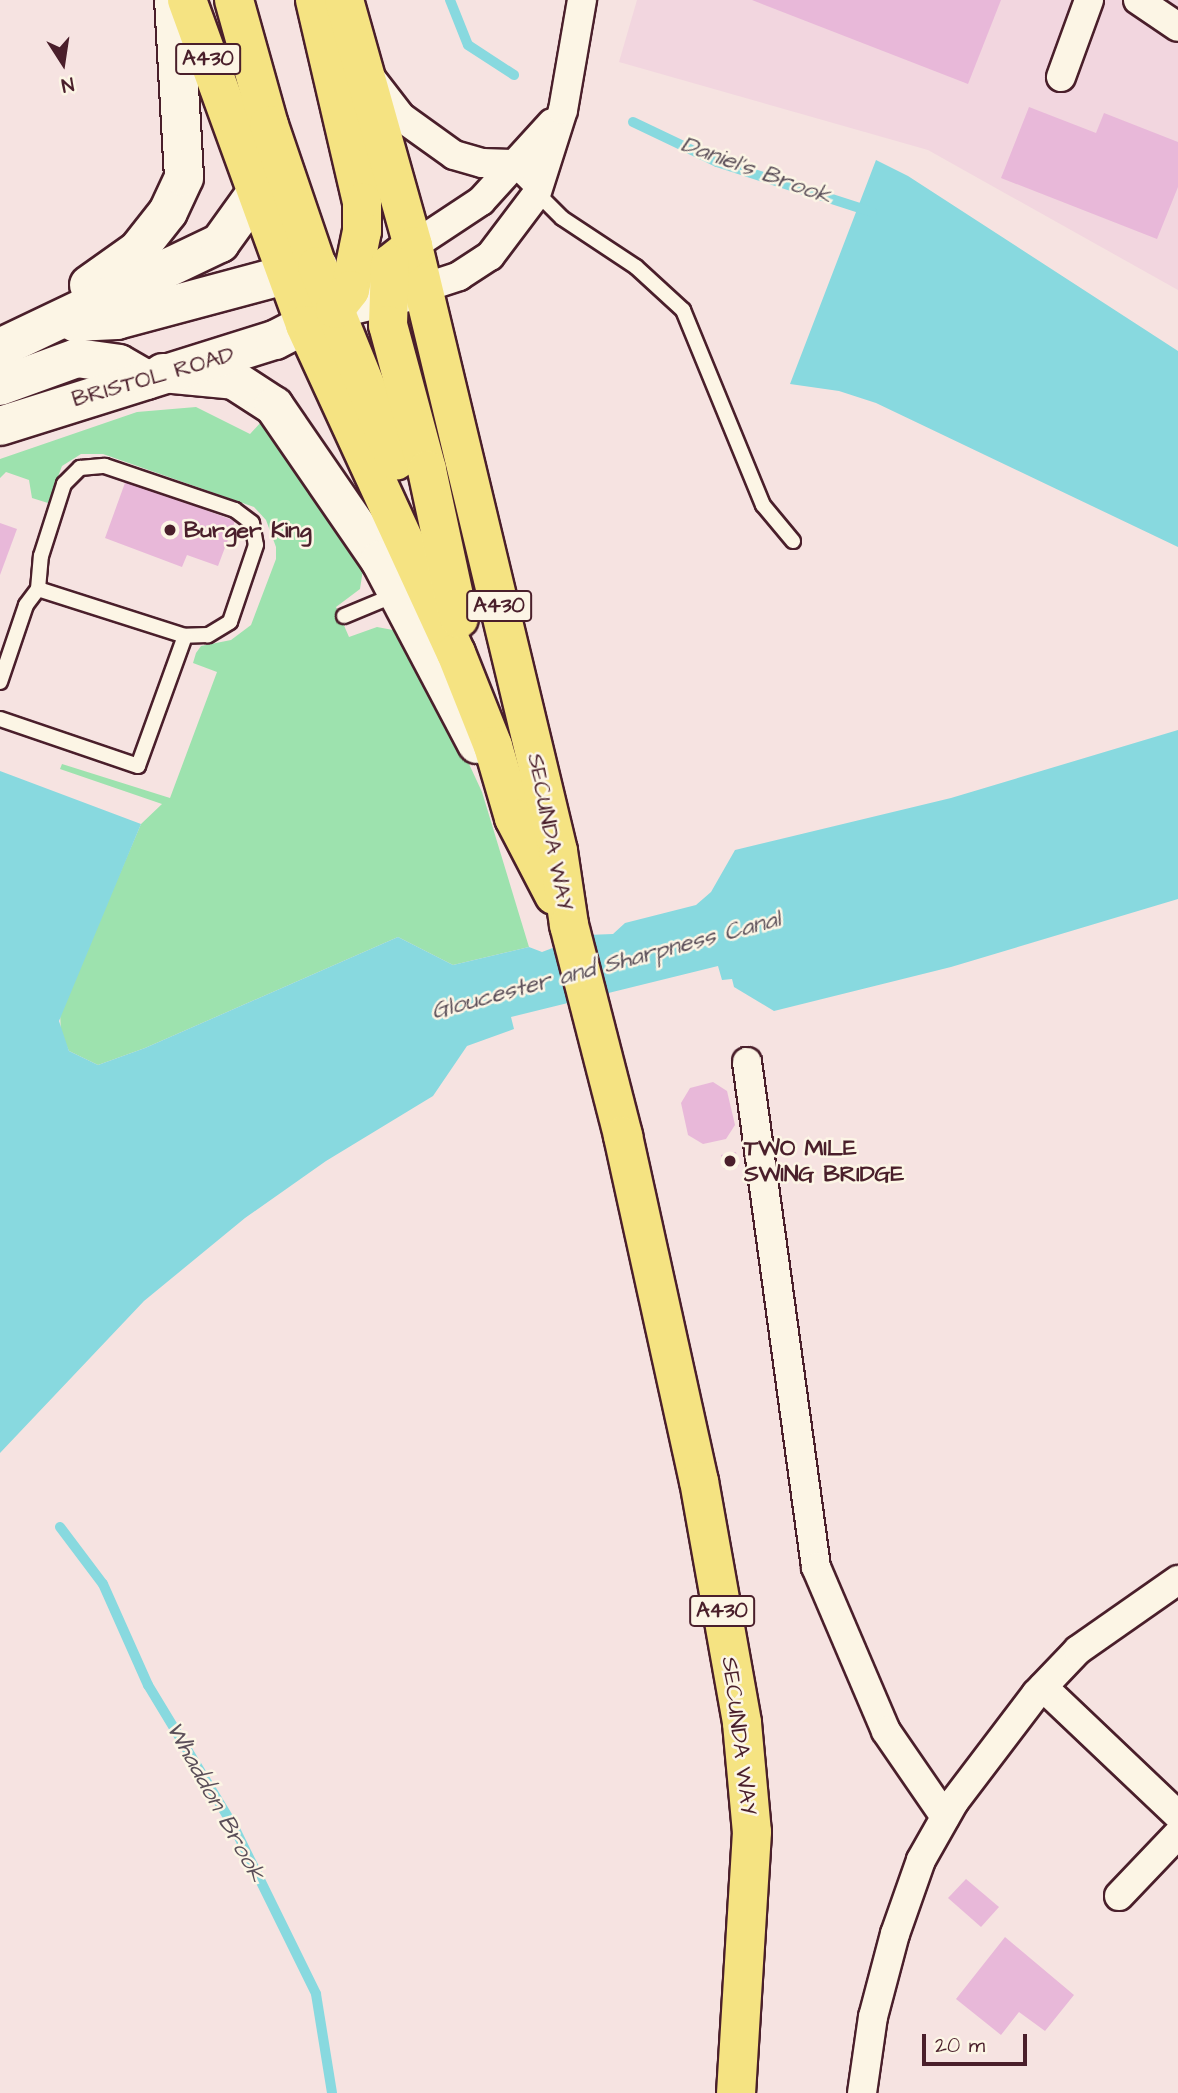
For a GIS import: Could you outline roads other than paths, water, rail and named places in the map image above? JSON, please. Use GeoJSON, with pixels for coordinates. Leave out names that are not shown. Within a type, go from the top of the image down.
{"type":"FeatureCollection","features":[{"type":"Feature","properties":{"kind":"main road","name":"A430"},"geometry":{"type":"LineString","coordinates":[[187,0],[256,193],[300,270],[455,606]]}},
{"type":"Feature","properties":{"kind":"main road","name":"A430"},"geometry":{"type":"LineString","coordinates":[[234,0],[263,103],[300,270]]}},
{"type":"Feature","properties":{"kind":"main road"},"geometry":{"type":"LineString","coordinates":[[315,0],[362,202],[362,231],[350,290],[320,317]]}},
{"type":"Feature","properties":{"kind":"main road","name":"A430"},"geometry":{"type":"LineString","coordinates":[[344,0],[410,275],[387,325],[427,470],[455,606],[493,746]]}},
{"type":"Feature","properties":{"kind":"main road","name":"SECUNDA WAY"},"geometry":{"type":"LineString","coordinates":[[410,275],[558,851],[569,925],[623,1136],[699,1481],[742,1723],[751,1844],[736,2093]]}},
{"type":"Feature","properties":{"kind":"main road","name":"SECUNDA WAY"},"geometry":{"type":"LineString","coordinates":[[320,317],[493,746],[514,818],[569,925]]}},
{"type":"Feature","properties":{"kind":"street"},"geometry":{"type":"LineString","coordinates":[[50,324],[85,288],[138,250],[168,212],[184,177],[174,0]]}},
{"type":"Feature","properties":{"kind":"street"},"geometry":{"type":"LineString","coordinates":[[50,324],[117,320],[300,270],[354,260],[410,275],[459,276],[490,256],[536,195],[563,110],[582,0]]}},
{"type":"Feature","properties":{"kind":"street"},"geometry":{"type":"LineString","coordinates":[[1061,77],[1089,0]]}},
{"type":"Feature","properties":{"kind":"street"},"geometry":{"type":"LineString","coordinates":[[1138,0],[1178,27]]}},
{"type":"Feature","properties":{"kind":"street"},"geometry":{"type":"LineString","coordinates":[[362,67],[401,117],[428,140],[463,158],[516,166]]}},
{"type":"Feature","properties":{"kind":"street"},"geometry":{"type":"LineString","coordinates":[[0,348],[220,243],[256,193],[263,103]]}},
{"type":"Feature","properties":{"kind":"street"},"geometry":{"type":"LineString","coordinates":[[410,275],[516,166],[563,110]]}},
{"type":"Feature","properties":{"kind":"street","name":"BRISTOL ROAD"},"geometry":{"type":"LineString","coordinates":[[0,426],[275,340],[410,275]]}},
{"type":"Feature","properties":{"kind":"street"},"geometry":{"type":"LineString","coordinates":[[0,386],[77,358],[118,364],[155,377],[234,380],[274,406],[318,463],[398,593],[514,818]]}},
{"type":"Feature","properties":{"kind":"street"},"geometry":{"type":"LineString","coordinates":[[747,1062],[816,1567],[887,1731],[945,1817]]}},
{"type":"Feature","properties":{"kind":"street"},"geometry":{"type":"LineString","coordinates":[[862,2093],[873,2017],[895,1934],[921,1860],[945,1817],[1043,1687],[1078,1650],[1178,1580]]}},
{"type":"Feature","properties":{"kind":"street"},"geometry":{"type":"LineString","coordinates":[[1043,1687],[1178,1815]]}},
{"type":"Feature","properties":{"kind":"street"},"geometry":{"type":"LineString","coordinates":[[1119,1896],[1178,1834]]}},
{"type":"Feature","properties":{"kind":"lane"},"geometry":{"type":"LineString","coordinates":[[516,166],[536,195],[636,267],[683,310],[763,505],[793,541]]}},
{"type":"Feature","properties":{"kind":"lane"},"geometry":{"type":"LineString","coordinates":[[0,682],[26,605],[38,589],[41,556],[64,484],[80,468],[105,466],[235,510],[252,523],[256,545],[230,622],[208,635],[185,636],[38,589]]}},
{"type":"Feature","properties":{"kind":"lane"},"geometry":{"type":"LineString","coordinates":[[344,617],[398,593]]}},
{"type":"Feature","properties":{"kind":"lane"},"geometry":{"type":"LineString","coordinates":[[0,719],[138,766],[185,636]]}},
{"type":"Feature","properties":{"kind":"water"},"geometry":{"type":"Polygon","coordinates":[[[876,160],[908,176],[1178,351],[1178,547],[876,403],[839,391],[790,384],[876,160]]]}},
{"type":"Feature","properties":{"kind":"water","name":"Gloucester and Sharpness Canal"},"geometry":{"type":"Polygon","coordinates":[[[1178,730],[1178,899],[951,967],[774,1011],[734,987],[732,979],[722,980],[718,966],[511,1017],[514,1029],[467,1046],[433,1096],[326,1161],[245,1218],[144,1301],[0,1453],[0,771],[141,824],[59,1021],[69,1051],[98,1065],[145,1048],[398,937],[453,965],[529,947],[542,952],[587,935],[613,934],[625,923],[696,905],[711,892],[735,850],[951,798],[1178,730]]]}},
{"type":"Feature","properties":{"kind":"waterway","name":"Daniel's Brook"},"geometry":{"type":"LineString","coordinates":[[450,0],[468,45],[514,75]]}},
{"type":"Feature","properties":{"kind":"waterway","name":"Daniel's Brook"},"geometry":{"type":"LineString","coordinates":[[633,122],[717,162],[872,212]]}},
{"type":"Feature","properties":{"kind":"waterway","name":"Whaddon Brook"},"geometry":{"type":"LineString","coordinates":[[60,1527],[103,1584],[148,1685],[234,1827],[316,1994],[332,2093]]}},
{"type":"Feature","properties":{"kind":"place","name":"Burger King"},"geometry":{"type":"Point","coordinates":[170,530]}},
{"type":"Feature","properties":{"kind":"place","name":"TWO MILE SWING BRIDGE"},"geometry":{"type":"Point","coordinates":[730,1161]}}]}
